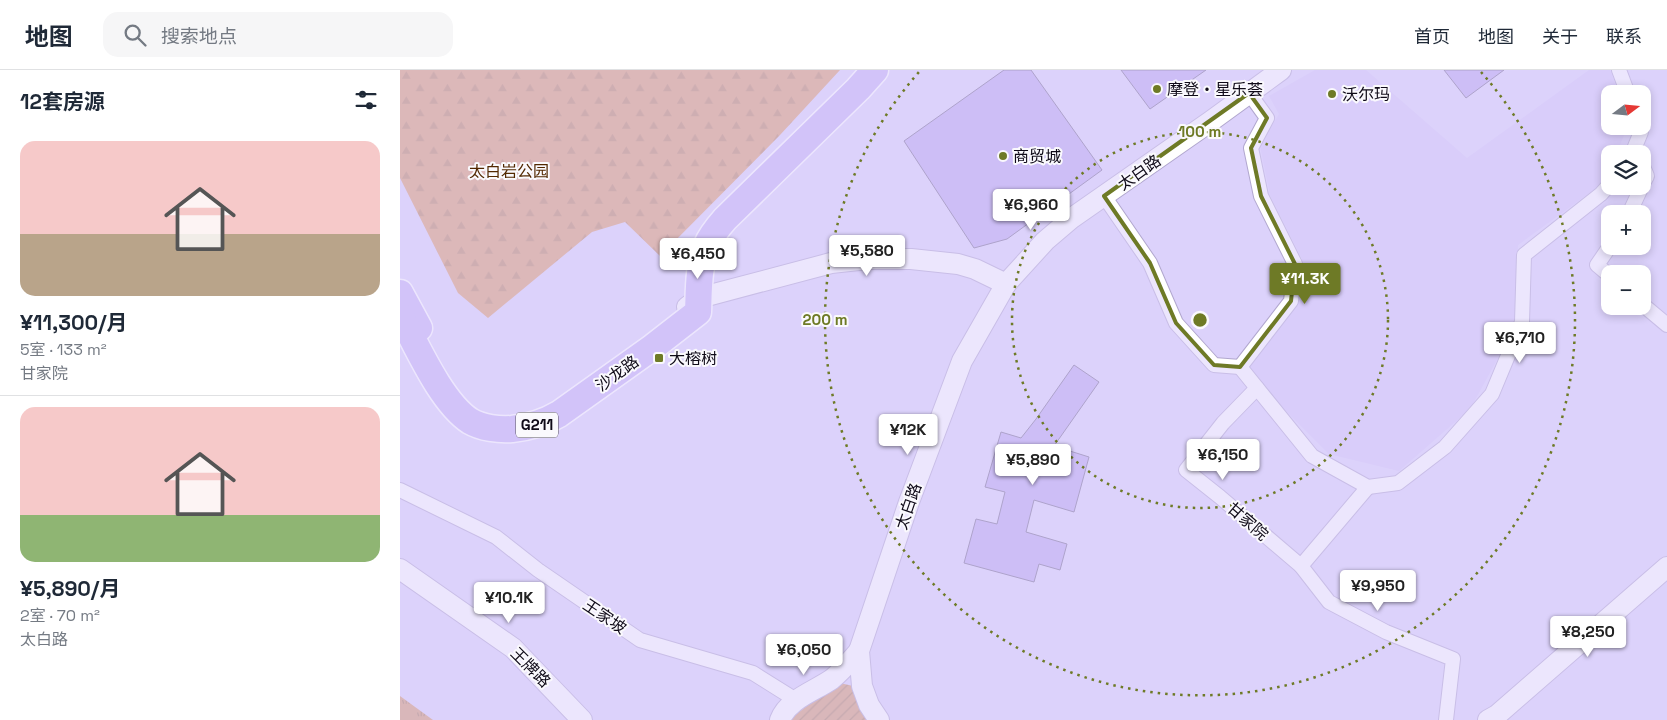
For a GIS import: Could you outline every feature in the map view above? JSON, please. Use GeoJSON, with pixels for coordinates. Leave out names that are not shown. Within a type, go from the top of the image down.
{"type":"FeatureCollection","features":[{"type":"Feature","properties":{"kind":"highway"},"geometry":{"type":"LineString","coordinates":[[693,307],[687,268],[695,242],[705,225],[716,211],[857,70]]}},
{"type":"Feature","properties":{"kind":"highway"},"geometry":{"type":"LineString","coordinates":[[693,307],[707,244],[724,219],[858,89],[875,70]]}},
{"type":"Feature","properties":{"kind":"highway","name":"沙龙路"},"geometry":{"type":"LineString","coordinates":[[400,293],[438,363],[460,393],[476,408],[491,414],[506,416],[524,414],[557,402],[693,307]]}},
{"type":"Feature","properties":{"kind":"highway","name":"沙龙路"},"geometry":{"type":"LineString","coordinates":[[400,315],[435,378],[448,398],[462,414],[471,421],[482,425],[506,429],[532,427],[546,422],[559,414],[653,347],[693,307]]}},
{"type":"Feature","properties":{"kind":"main road","name":"太白路"},"geometry":{"type":"LineString","coordinates":[[879,720],[869,705],[862,686],[860,651],[909,502],[962,361],[1006,284],[1045,241],[1072,218],[1281,70]]}},
{"type":"Feature","properties":{"kind":"main road"},"geometry":{"type":"LineString","coordinates":[[707,244],[707,258],[712,280],[721,289],[732,290]]}},
{"type":"Feature","properties":{"kind":"main road"},"geometry":{"type":"LineString","coordinates":[[693,307],[732,290],[831,263],[868,259],[958,264],[975,269],[1006,284]]}},
{"type":"Feature","properties":{"kind":"main road"},"geometry":{"type":"LineString","coordinates":[[1494,718],[1667,566]]}},
{"type":"Feature","properties":{"kind":"main road","name":"王牌路"},"geometry":{"type":"LineString","coordinates":[[400,568],[513,648],[582,720]]}},
{"type":"Feature","properties":{"kind":"main road","name":"太白路"},"geometry":{"type":"LineString","coordinates":[[780,720],[781,716],[796,700],[834,678],[860,651]]}},
{"type":"Feature","properties":{"kind":"street"},"geometry":{"type":"LineString","coordinates":[[1619,70],[1625,85]]}},
{"type":"Feature","properties":{"kind":"street"},"geometry":{"type":"LineString","coordinates":[[1240,367],[1291,301],[1295,264],[1260,196],[1251,148],[1267,118],[1249,93]]}},
{"type":"Feature","properties":{"kind":"street"},"geometry":{"type":"LineString","coordinates":[[1104,196],[1150,263],[1176,323],[1214,365],[1240,367],[1312,456],[1368,488],[1398,483],[1445,447],[1492,394],[1522,322],[1524,254],[1601,194]]}},
{"type":"Feature","properties":{"kind":"street"},"geometry":{"type":"LineString","coordinates":[[1601,269],[1596,265],[1603,255]]}},
{"type":"Feature","properties":{"kind":"street"},"geometry":{"type":"LineString","coordinates":[[1651,312],[1667,325]]}},
{"type":"Feature","properties":{"kind":"street","name":"甘家院"},"geometry":{"type":"LineString","coordinates":[[1257,388],[1223,423],[1186,470],[1301,566],[1329,602],[1386,632],[1453,659],[1446,720]]}},
{"type":"Feature","properties":{"kind":"street"},"geometry":{"type":"LineString","coordinates":[[1301,566],[1368,488]]}},
{"type":"Feature","properties":{"kind":"street","name":"王家坡"},"geometry":{"type":"LineString","coordinates":[[400,490],[496,537],[538,570],[640,640],[753,673],[796,700]]}},
{"type":"Feature","properties":{"kind":"highlighted area"},"geometry":{"type":"Polygon","coordinates":[[[1249,93],[1267,118],[1251,148],[1261,196],[1295,264],[1291,301],[1240,367],[1214,365],[1176,323],[1150,263],[1104,196],[1249,93]]]}},
{"type":"Feature","properties":{"kind":"shaded area"},"geometry":{"type":"Polygon","coordinates":[[[1315,70],[1366,70],[1467,158],[1589,70],[1610,70],[1616,85],[1601,85],[1601,135],[1624,135],[1620,145],[1601,145],[1601,184],[1518,245],[1514,329],[1470,409],[1399,471],[1329,454],[1277,402],[1248,365],[1299,300],[1302,259],[1270,195],[1260,146],[1279,114],[1269,96],[1315,70]]]}},
{"type":"Feature","properties":{"kind":"green space","name":"太白岩公园"},"geometry":{"type":"Polygon","coordinates":[[[400,70],[840,70],[780,135],[660,256],[625,222],[592,232],[488,318],[458,293],[400,178],[400,70]]]}},
{"type":"Feature","properties":{"kind":"green space"},"geometry":{"type":"Polygon","coordinates":[[[840,683],[853,686],[870,720],[791,720],[819,696],[840,683]]]}},
{"type":"Feature","properties":{"kind":"green space"},"geometry":{"type":"Polygon","coordinates":[[[400,696],[433,720],[400,720],[400,696]]]}},
{"type":"Feature","properties":{"kind":"building","name":"商贸城"},"geometry":{"type":"Polygon","coordinates":[[[1004,70],[1031,70],[1102,170],[1007,239],[974,248],[904,141],[1004,70]]]}},
{"type":"Feature","properties":{"kind":"building","name":"摩登・星乐荟"},"geometry":{"type":"Polygon","coordinates":[[[1121,70],[1206,70],[1150,109],[1121,70]]]}},
{"type":"Feature","properties":{"kind":"building"},"geometry":{"type":"Polygon","coordinates":[[[1444,70],[1504,70],[1466,98],[1444,70]]]}},
{"type":"Feature","properties":{"kind":"building"},"geometry":{"type":"Polygon","coordinates":[[[1074,365],[1099,382],[1054,446],[1089,457],[1074,512],[1034,500],[1026,532],[1067,544],[1060,570],[1039,564],[1034,582],[964,563],[976,519],[997,524],[1005,492],[985,487],[1001,432],[1021,438],[1074,365]]]}},
{"type":"Feature","properties":{"kind":"place","name":"摩登・星乐荟"},"geometry":{"type":"Point","coordinates":[1157,89]}},
{"type":"Feature","properties":{"kind":"place","name":"沃尔玛"},"geometry":{"type":"Point","coordinates":[1332,94]}},
{"type":"Feature","properties":{"kind":"place","name":"商贸城"},"geometry":{"type":"Point","coordinates":[1003,156]}},
{"type":"Feature","properties":{"kind":"place","name":"大榕树"},"geometry":{"type":"Point","coordinates":[659,358]}}]}
